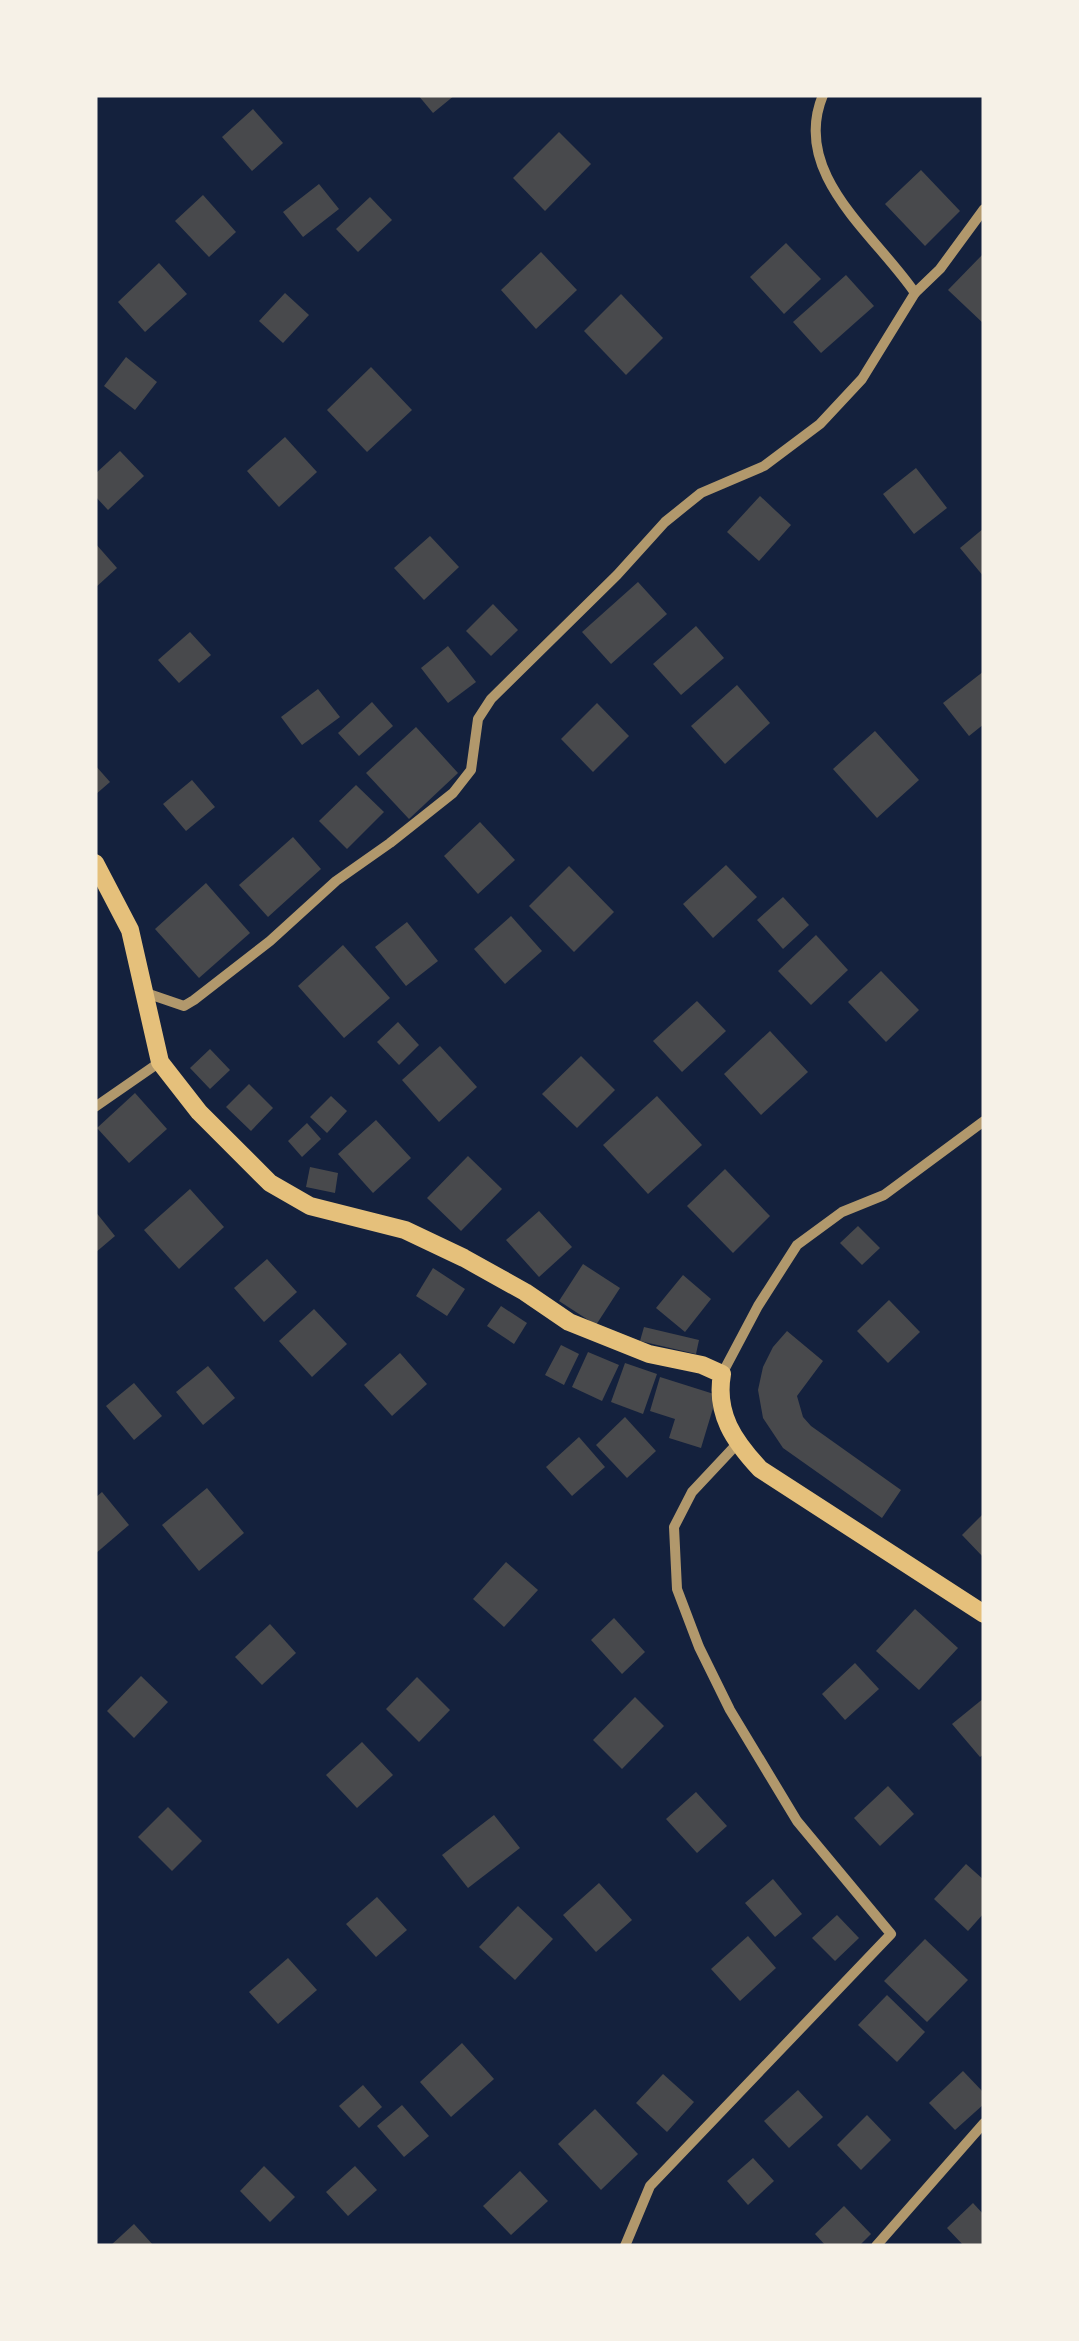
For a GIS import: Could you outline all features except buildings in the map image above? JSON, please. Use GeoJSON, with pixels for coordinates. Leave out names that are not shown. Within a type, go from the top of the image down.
{"type":"FeatureCollection","features":[{"type":"Feature","properties":{"kind":"main road"},"geometry":{"type":"LineString","coordinates":[[95,863],[130,930],[160,1062],[199,1112],[270,1183],[310,1206],[405,1230],[510,1283],[568,1322],[649,1354],[702,1365],[722,1374],[721,1402],[726,1424],[737,1444],[760,1470],[984,1614]]}},
{"type":"Feature","properties":{"kind":"street"},"geometry":{"type":"LineString","coordinates":[[823,95],[815,115],[819,159],[844,208],[894,262],[915,293]]}},
{"type":"Feature","properties":{"kind":"street"},"geometry":{"type":"LineString","coordinates":[[146,993],[184,1006],[194,1000],[270,942],[336,880],[453,792],[471,770],[478,719],[491,699],[593,600],[665,522],[701,493],[764,466],[820,424],[862,379],[915,293],[940,269],[984,209]]}},
{"type":"Feature","properties":{"kind":"street"},"geometry":{"type":"LineString","coordinates":[[95,1107],[160,1062]]}},
{"type":"Feature","properties":{"kind":"street"},"geometry":{"type":"LineString","coordinates":[[722,1374],[797,1244],[842,1212],[884,1195],[984,1121]]}},
{"type":"Feature","properties":{"kind":"street"},"geometry":{"type":"LineString","coordinates":[[625,2246],[650,2186],[891,1934],[797,1822],[730,1710],[699,1648],[677,1589],[674,1527],[692,1492],[737,1444]]}},
{"type":"Feature","properties":{"kind":"street"},"geometry":{"type":"LineString","coordinates":[[876,2246],[984,2122]]}}]}
